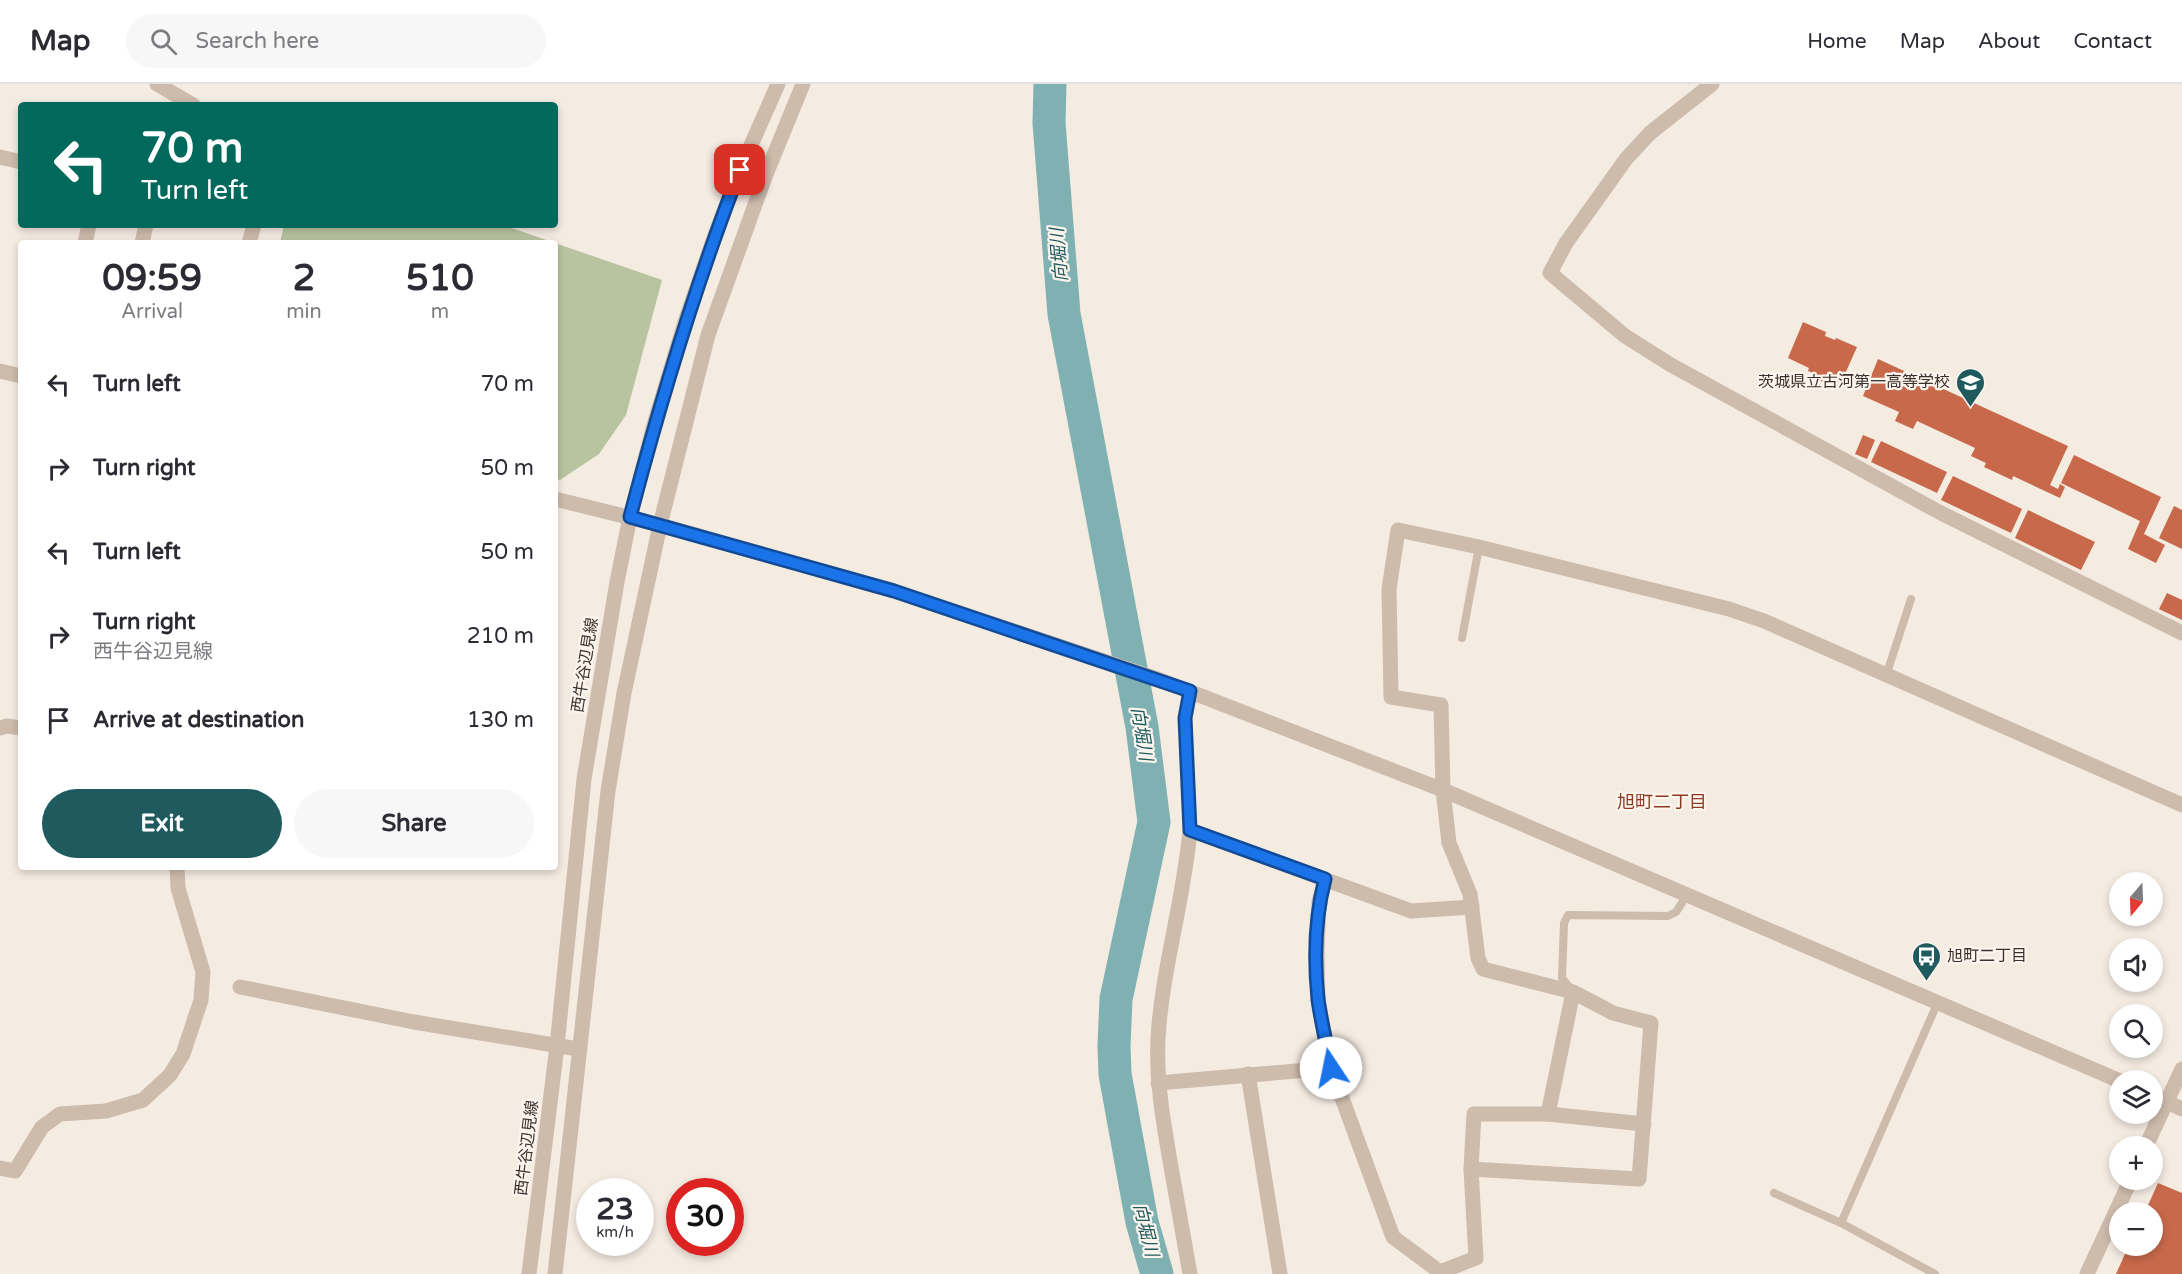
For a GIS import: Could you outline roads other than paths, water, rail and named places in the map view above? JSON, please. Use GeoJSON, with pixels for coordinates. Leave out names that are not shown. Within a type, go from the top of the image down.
{"type":"FeatureCollection","features":[{"type":"Feature","properties":{"kind":"street"},"geometry":{"type":"LineString","coordinates":[[157,84],[188,102]]}},
{"type":"Feature","properties":{"kind":"street","name":"西牛谷辺見線"},"geometry":{"type":"LineString","coordinates":[[529,1274],[557,1046],[584,779],[630,517],[654,425],[707,257],[740,170],[778,84]]}},
{"type":"Feature","properties":{"kind":"street"},"geometry":{"type":"LineString","coordinates":[[555,1274],[608,791],[624,693],[660,525],[708,335],[761,187],[803,84]]}},
{"type":"Feature","properties":{"kind":"street"},"geometry":{"type":"LineString","coordinates":[[1712,84],[1650,134],[1626,159],[1566,243],[1550,273],[1625,336],[1681,371],[1939,512],[2182,633]]}},
{"type":"Feature","properties":{"kind":"street"},"geometry":{"type":"LineString","coordinates":[[0,157],[18,161]]}},
{"type":"Feature","properties":{"kind":"street"},"geometry":{"type":"LineString","coordinates":[[0,371],[18,375]]}},
{"type":"Feature","properties":{"kind":"street"},"geometry":{"type":"LineString","coordinates":[[558,500],[660,525],[894,591],[1095,657],[1190,691],[1443,790],[2109,1077]]}},
{"type":"Feature","properties":{"kind":"street"},"geometry":{"type":"LineString","coordinates":[[1471,1169],[1640,1179],[1651,1023],[1613,1013],[1573,992],[1483,969],[1478,958],[1470,894],[1449,843],[1443,790],[1441,705],[1391,697],[1389,589],[1398,530],[1479,547],[1729,609],[1764,621],[2182,805]]}},
{"type":"Feature","properties":{"kind":"street"},"geometry":{"type":"LineString","coordinates":[[0,728],[7,726],[18,728]]}},
{"type":"Feature","properties":{"kind":"street"},"geometry":{"type":"LineString","coordinates":[[1190,1274],[1158,1083],[1158,1037],[1163,988],[1187,864],[1190,830],[1411,911],[1472,907]]}},
{"type":"Feature","properties":{"kind":"street"},"geometry":{"type":"LineString","coordinates":[[0,1168],[15,1171],[42,1127],[60,1114],[106,1111],[143,1100],[170,1075],[183,1054],[201,1000],[203,972],[178,888],[177,870]]}},
{"type":"Feature","properties":{"kind":"street"},"geometry":{"type":"LineString","coordinates":[[1325,879],[1319,902],[1318,1000],[1331,1068],[1393,1237],[1440,1273],[1476,1258],[1471,1169],[1474,1114],[1548,1114],[1644,1124]]}},
{"type":"Feature","properties":{"kind":"street"},"geometry":{"type":"LineString","coordinates":[[240,987],[414,1022],[578,1049]]}},
{"type":"Feature","properties":{"kind":"street"},"geometry":{"type":"LineString","coordinates":[[1548,1114],[1573,992]]}},
{"type":"Feature","properties":{"kind":"street"},"geometry":{"type":"LineString","coordinates":[[1158,1083],[1331,1068]]}},
{"type":"Feature","properties":{"kind":"street"},"geometry":{"type":"LineString","coordinates":[[2163,1093],[2182,1069]]}},
{"type":"Feature","properties":{"kind":"street"},"geometry":{"type":"LineString","coordinates":[[1248,1074],[1280,1274]]}},
{"type":"Feature","properties":{"kind":"street"},"geometry":{"type":"LineString","coordinates":[[2163,1100],[2182,1109]]}},
{"type":"Feature","properties":{"kind":"street"},"geometry":{"type":"LineString","coordinates":[[2087,1274],[2126,1190]]}},
{"type":"Feature","properties":{"kind":"lane"},"geometry":{"type":"LineString","coordinates":[[1462,638],[1479,547]]}},
{"type":"Feature","properties":{"kind":"lane"},"geometry":{"type":"LineString","coordinates":[[1886,675],[1911,599]]}},
{"type":"Feature","properties":{"kind":"lane"},"geometry":{"type":"LineString","coordinates":[[1190,691],[1185,718],[1190,830]]}},
{"type":"Feature","properties":{"kind":"lane"},"geometry":{"type":"LineString","coordinates":[[1573,992],[1562,978],[1564,923],[1568,915],[1668,916],[1676,912],[1687,895]]}},
{"type":"Feature","properties":{"kind":"lane"},"geometry":{"type":"LineString","coordinates":[[1841,1223],[1937,1004]]}},
{"type":"Feature","properties":{"kind":"lane"},"geometry":{"type":"LineString","coordinates":[[1774,1193],[1841,1223],[1935,1274]]}},
{"type":"Feature","properties":{"kind":"waterway","name":"向堀川"},"geometry":{"type":"LineString","coordinates":[[1050,84],[1049,123],[1064,314],[1142,727],[1154,822],[1116,999],[1114,1046],[1115,1074],[1142,1222],[1157,1274]]}},
{"type":"Feature","properties":{"kind":"place","name":"茨城県立古河第一高等学校"},"geometry":{"type":"Point","coordinates":[1971,408]}},
{"type":"Feature","properties":{"kind":"place","name":"旭町二丁目"},"geometry":{"type":"Point","coordinates":[1926,982]}},
{"type":"Feature","properties":{"kind":"district","name":"旭町二丁目"},"geometry":{"type":"Point","coordinates":[1662,802]}}]}
